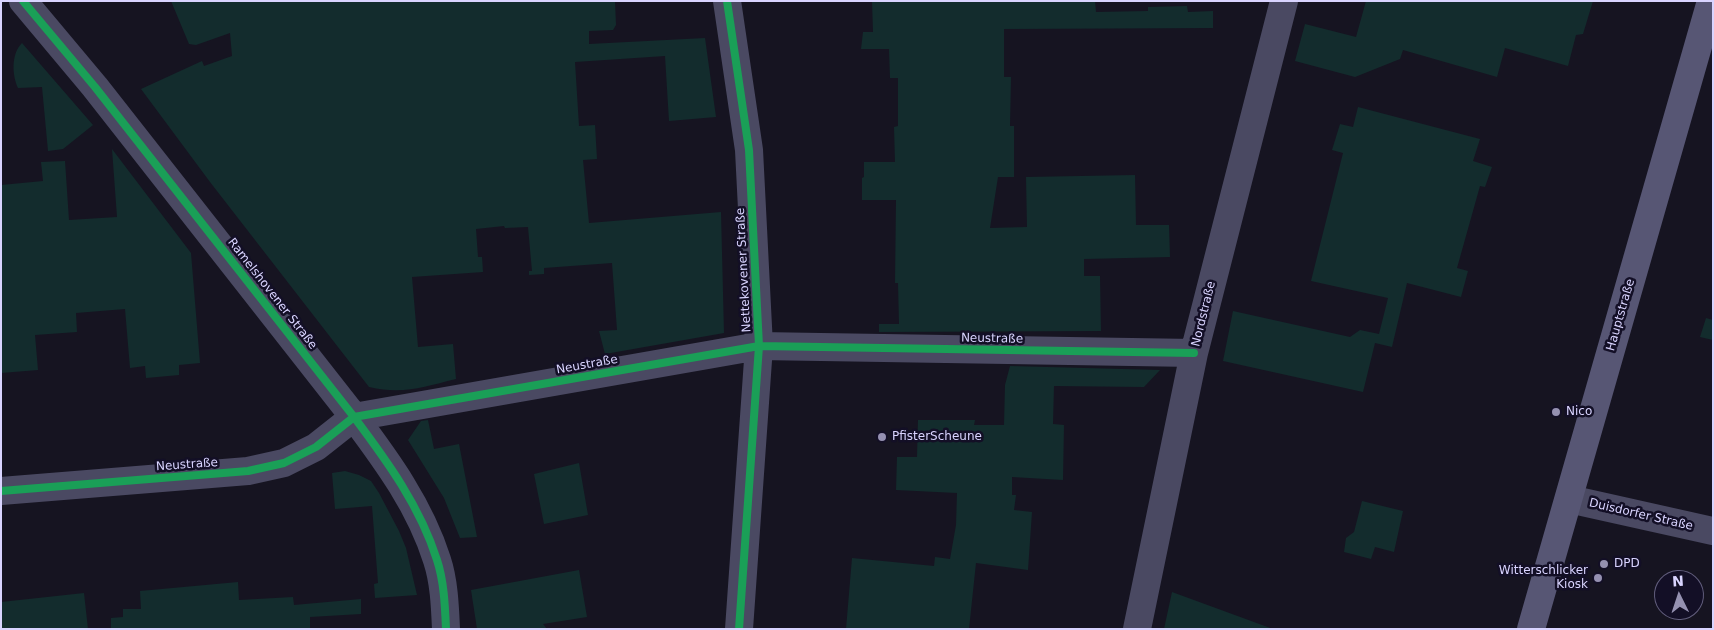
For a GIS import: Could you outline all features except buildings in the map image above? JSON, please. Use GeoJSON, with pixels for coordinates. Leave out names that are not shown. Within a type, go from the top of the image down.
{"type":"FeatureCollection","features":[{"type":"Feature","properties":{"kind":"main road","name":"Hauptstraße"},"geometry":{"type":"LineString","coordinates":[[1531,629],[1711,1]]}},
{"type":"Feature","properties":{"kind":"street","name":"Ramelshovener Straße"},"geometry":{"type":"LineString","coordinates":[[23,1],[95,87],[354,417],[393,470],[422,521],[438,561],[446,629]]}},
{"type":"Feature","properties":{"kind":"street","name":"Nettekovener Straße"},"geometry":{"type":"LineString","coordinates":[[727,1],[749,150],[759,346],[739,629]]}},
{"type":"Feature","properties":{"kind":"street","name":"Nordstraße"},"geometry":{"type":"LineString","coordinates":[[1137,629],[1194,353],[1284,1]]}},
{"type":"Feature","properties":{"kind":"street","name":"Neustraße"},"geometry":{"type":"LineString","coordinates":[[1,491],[248,471],[284,463],[316,447],[354,417],[759,346],[1194,353]]}},
{"type":"Feature","properties":{"kind":"street","name":"Duisdorfer Straße"},"geometry":{"type":"LineString","coordinates":[[1569,498],[1713,531]]}},
{"type":"Feature","properties":{"kind":"green space"},"geometry":{"type":"Polygon","coordinates":[[[171,1],[615,1],[616,25],[613,30],[589,31],[589,44],[705,38],[716,117],[669,121],[665,56],[575,62],[579,126],[595,125],[597,159],[583,160],[589,223],[721,212],[724,333],[605,354],[599,331],[617,330],[612,263],[544,268],[544,274],[529,275],[529,271],[532,271],[528,227],[505,228],[504,226],[476,229],[478,257],[482,257],[483,272],[412,277],[418,347],[453,344],[456,379],[403,390],[369,387],[210,182],[141,89],[202,61],[204,66],[232,56],[230,33],[196,45],[189,44],[171,1]]]}},
{"type":"Feature","properties":{"kind":"green space"},"geometry":{"type":"Polygon","coordinates":[[[872,1],[1095,1],[1096,12],[1148,11],[1148,7],[1187,6],[1188,12],[1213,11],[1213,28],[1004,29],[1004,77],[1011,77],[1010,126],[1014,126],[1014,177],[998,177],[990,228],[1027,227],[1026,177],[1135,175],[1136,225],[1169,225],[1170,257],[1084,259],[1084,276],[1100,276],[1101,331],[879,332],[879,324],[899,324],[898,283],[895,283],[896,200],[862,200],[862,178],[864,177],[864,162],[895,162],[894,127],[898,126],[898,78],[890,78],[889,49],[861,49],[863,32],[873,32],[872,1]]]}},
{"type":"Feature","properties":{"kind":"green space"},"geometry":{"type":"Polygon","coordinates":[[[1366,1],[1593,1],[1583,34],[1576,35],[1568,66],[1505,48],[1497,77],[1403,50],[1400,59],[1355,77],[1295,61],[1305,24],[1356,37],[1366,1]]]}},
{"type":"Feature","properties":{"kind":"green space"},"geometry":{"type":"Polygon","coordinates":[[[22,43],[93,125],[63,149],[48,151],[42,87],[18,88],[14,59],[22,43]]]}},
{"type":"Feature","properties":{"kind":"green space"},"geometry":{"type":"Polygon","coordinates":[[[1358,107],[1480,139],[1473,161],[1492,167],[1485,187],[1480,186],[1457,268],[1468,271],[1461,297],[1407,283],[1392,347],[1375,343],[1363,392],[1223,361],[1233,311],[1350,337],[1360,330],[1379,334],[1388,298],[1311,281],[1343,153],[1332,150],[1340,124],[1353,127],[1358,107]]]}},
{"type":"Feature","properties":{"kind":"green space"},"geometry":{"type":"Polygon","coordinates":[[[112,149],[191,253],[200,363],[179,365],[179,375],[146,378],[145,366],[130,368],[125,309],[76,313],[77,332],[35,335],[38,370],[1,373],[1,185],[43,181],[41,162],[65,161],[69,220],[117,217],[112,149]]]}},
{"type":"Feature","properties":{"kind":"green space"},"geometry":{"type":"Polygon","coordinates":[[[1706,318],[1713,320],[1713,340],[1700,337],[1706,318]]]}},
{"type":"Feature","properties":{"kind":"green space"},"geometry":{"type":"Polygon","coordinates":[[[1010,366],[1160,370],[1144,387],[1054,386],[1053,424],[1064,425],[1063,480],[1012,477],[1012,495],[1016,495],[1014,510],[1032,512],[1028,570],[976,563],[969,629],[846,629],[852,558],[934,566],[935,557],[950,559],[956,525],[957,493],[896,490],[897,457],[917,457],[918,420],[975,420],[974,425],[1004,425],[1005,385],[1010,366]]]}},
{"type":"Feature","properties":{"kind":"green space"},"geometry":{"type":"Polygon","coordinates":[[[428,420],[434,449],[459,444],[477,537],[460,538],[444,498],[408,440],[421,421],[428,420]]]}},
{"type":"Feature","properties":{"kind":"green space"},"geometry":{"type":"Polygon","coordinates":[[[579,463],[588,515],[544,524],[534,474],[579,463]]]}},
{"type":"Feature","properties":{"kind":"green space"},"geometry":{"type":"Polygon","coordinates":[[[345,471],[371,481],[379,493],[406,548],[417,595],[375,598],[374,584],[378,583],[372,506],[335,509],[332,473],[345,471]]]}},
{"type":"Feature","properties":{"kind":"green space"},"geometry":{"type":"Polygon","coordinates":[[[1362,501],[1403,511],[1394,552],[1375,547],[1371,559],[1344,552],[1346,538],[1354,532],[1362,501]]]}},
{"type":"Feature","properties":{"kind":"green space"},"geometry":{"type":"Polygon","coordinates":[[[579,570],[587,617],[543,624],[547,629],[477,629],[471,590],[579,570]]]}},
{"type":"Feature","properties":{"kind":"green space"},"geometry":{"type":"Polygon","coordinates":[[[238,582],[239,600],[293,597],[294,605],[361,599],[361,614],[310,617],[310,629],[111,629],[111,618],[123,617],[123,609],[141,609],[140,591],[238,582]]]}},
{"type":"Feature","properties":{"kind":"green space"},"geometry":{"type":"Polygon","coordinates":[[[1172,592],[1273,629],[1164,629],[1172,592]]]}},
{"type":"Feature","properties":{"kind":"green space"},"geometry":{"type":"Polygon","coordinates":[[[84,593],[88,629],[1,629],[1,602],[84,593]]]}},
{"type":"Feature","properties":{"kind":"cycle path"},"geometry":{"type":"LineString","coordinates":[[23,1],[95,87],[354,417],[390,467],[422,521],[437,560],[443,585],[446,629]]}},
{"type":"Feature","properties":{"kind":"cycle path"},"geometry":{"type":"LineString","coordinates":[[727,1],[749,150],[759,346],[739,629]]}},
{"type":"Feature","properties":{"kind":"cycle path"},"geometry":{"type":"LineString","coordinates":[[1,491],[248,471],[284,463],[316,447],[354,417],[759,346],[1194,353]]}},
{"type":"Feature","properties":{"kind":"place","name":"Nico"},"geometry":{"type":"Point","coordinates":[1556,412]}},
{"type":"Feature","properties":{"kind":"place","name":"PfisterScheune"},"geometry":{"type":"Point","coordinates":[882,437]}},
{"type":"Feature","properties":{"kind":"place","name":"DPD"},"geometry":{"type":"Point","coordinates":[1604,564]}},
{"type":"Feature","properties":{"kind":"place","name":"Witterschlicker Kiosk"},"geometry":{"type":"Point","coordinates":[1598,578]}}]}
